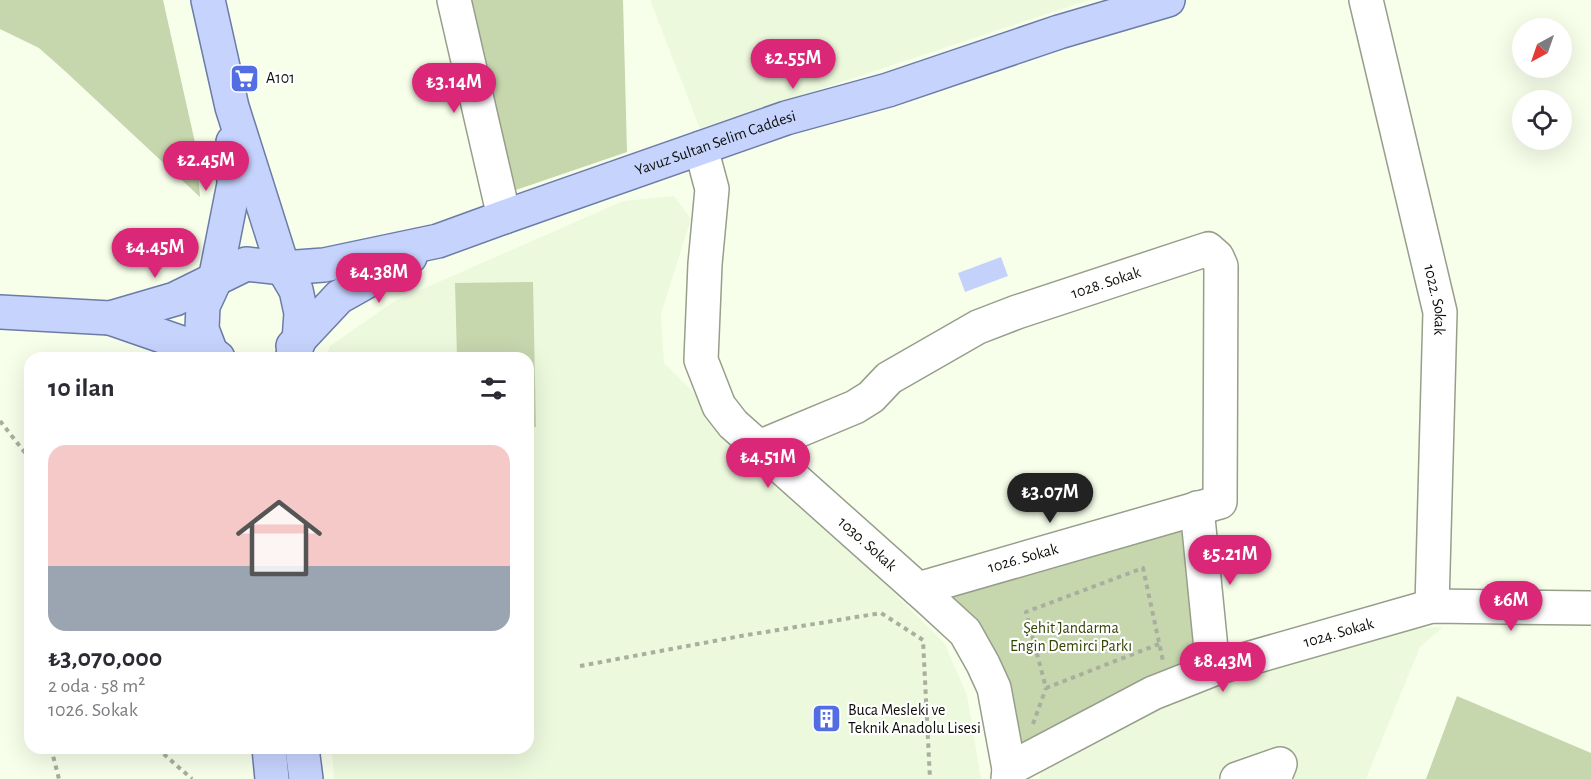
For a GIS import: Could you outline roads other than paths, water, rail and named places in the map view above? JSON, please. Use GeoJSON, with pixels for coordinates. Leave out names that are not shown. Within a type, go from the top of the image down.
{"type":"FeatureCollection","features":[{"type":"Feature","properties":{"kind":"main road"},"geometry":{"type":"LineString","coordinates":[[208,0],[232,107],[283,268],[296,290],[301,313],[290,352]]}},
{"type":"Feature","properties":{"kind":"main road","name":"Yavuz Sultan Selim Caddesi"},"geometry":{"type":"LineString","coordinates":[[110,318],[175,299],[246,264],[283,268],[324,265],[438,241],[786,118],[888,90],[1059,32],[1168,0]]}},
{"type":"Feature","properties":{"kind":"main road"},"geometry":{"type":"LineString","coordinates":[[212,352],[202,329],[203,306],[215,280],[234,184],[232,107]]}},
{"type":"Feature","properties":{"kind":"main road","name":"Yavuz Sultan Selim Caddesi"},"geometry":{"type":"LineString","coordinates":[[291,352],[339,297],[438,241]]}},
{"type":"Feature","properties":{"kind":"main road"},"geometry":{"type":"LineString","coordinates":[[0,312],[110,318],[201,352]]}},
{"type":"Feature","properties":{"kind":"main road"},"geometry":{"type":"LineString","coordinates":[[270,754],[272,779]]}},
{"type":"Feature","properties":{"kind":"main road"},"geometry":{"type":"LineString","coordinates":[[303,754],[306,779]]}},
{"type":"Feature","properties":{"kind":"street"},"geometry":{"type":"LineString","coordinates":[[454,0],[504,217]]}},
{"type":"Feature","properties":{"kind":"street","name":"1022. Sokak"},"geometry":{"type":"LineString","coordinates":[[1366,0],[1440,312],[1432,606]]}},
{"type":"Feature","properties":{"kind":"street","name":"1030. Sokak"},"geometry":{"type":"LineString","coordinates":[[701,148],[712,189],[705,264],[701,360],[720,406],[733,424],[964,632],[994,688],[1009,774]]}},
{"type":"Feature","properties":{"kind":"street","name":"1028. Sokak"},"geometry":{"type":"LineString","coordinates":[[759,447],[855,407],[871,397],[889,378],[978,327],[1208,249],[1217,257],[1221,266],[1220,502],[1197,508]]}},
{"type":"Feature","properties":{"kind":"street"},"geometry":{"type":"LineString","coordinates":[[1197,508],[1213,669]]}},
{"type":"Feature","properties":{"kind":"street","name":"1026. Sokak"},"geometry":{"type":"LineString","coordinates":[[918,589],[1197,508]]}},
{"type":"Feature","properties":{"kind":"street","name":"1024. Sokak"},"geometry":{"type":"LineString","coordinates":[[1009,774],[1154,693],[1213,669],[1432,606],[1591,608]]}},
{"type":"Feature","properties":{"kind":"street"},"geometry":{"type":"LineString","coordinates":[[1238,779],[1280,764],[1274,779]]}},
{"type":"Feature","properties":{"kind":"water"},"geometry":{"type":"Polygon","coordinates":[[[1001,257],[1008,276],[965,292],[958,273],[1001,257]]]}},
{"type":"Feature","properties":{"kind":"place","name":"A101"},"geometry":{"type":"Point","coordinates":[245,78]}},
{"type":"Feature","properties":{"kind":"place","name":"Buca Mesleki ve Teknik Anadolu Lisesi"},"geometry":{"type":"Point","coordinates":[827,719]}},
{"type":"Feature","properties":{"kind":"park label","name":"Şehit Jandarma Engin Demirci Parkı"},"geometry":{"type":"Point","coordinates":[1071,637]}}]}
